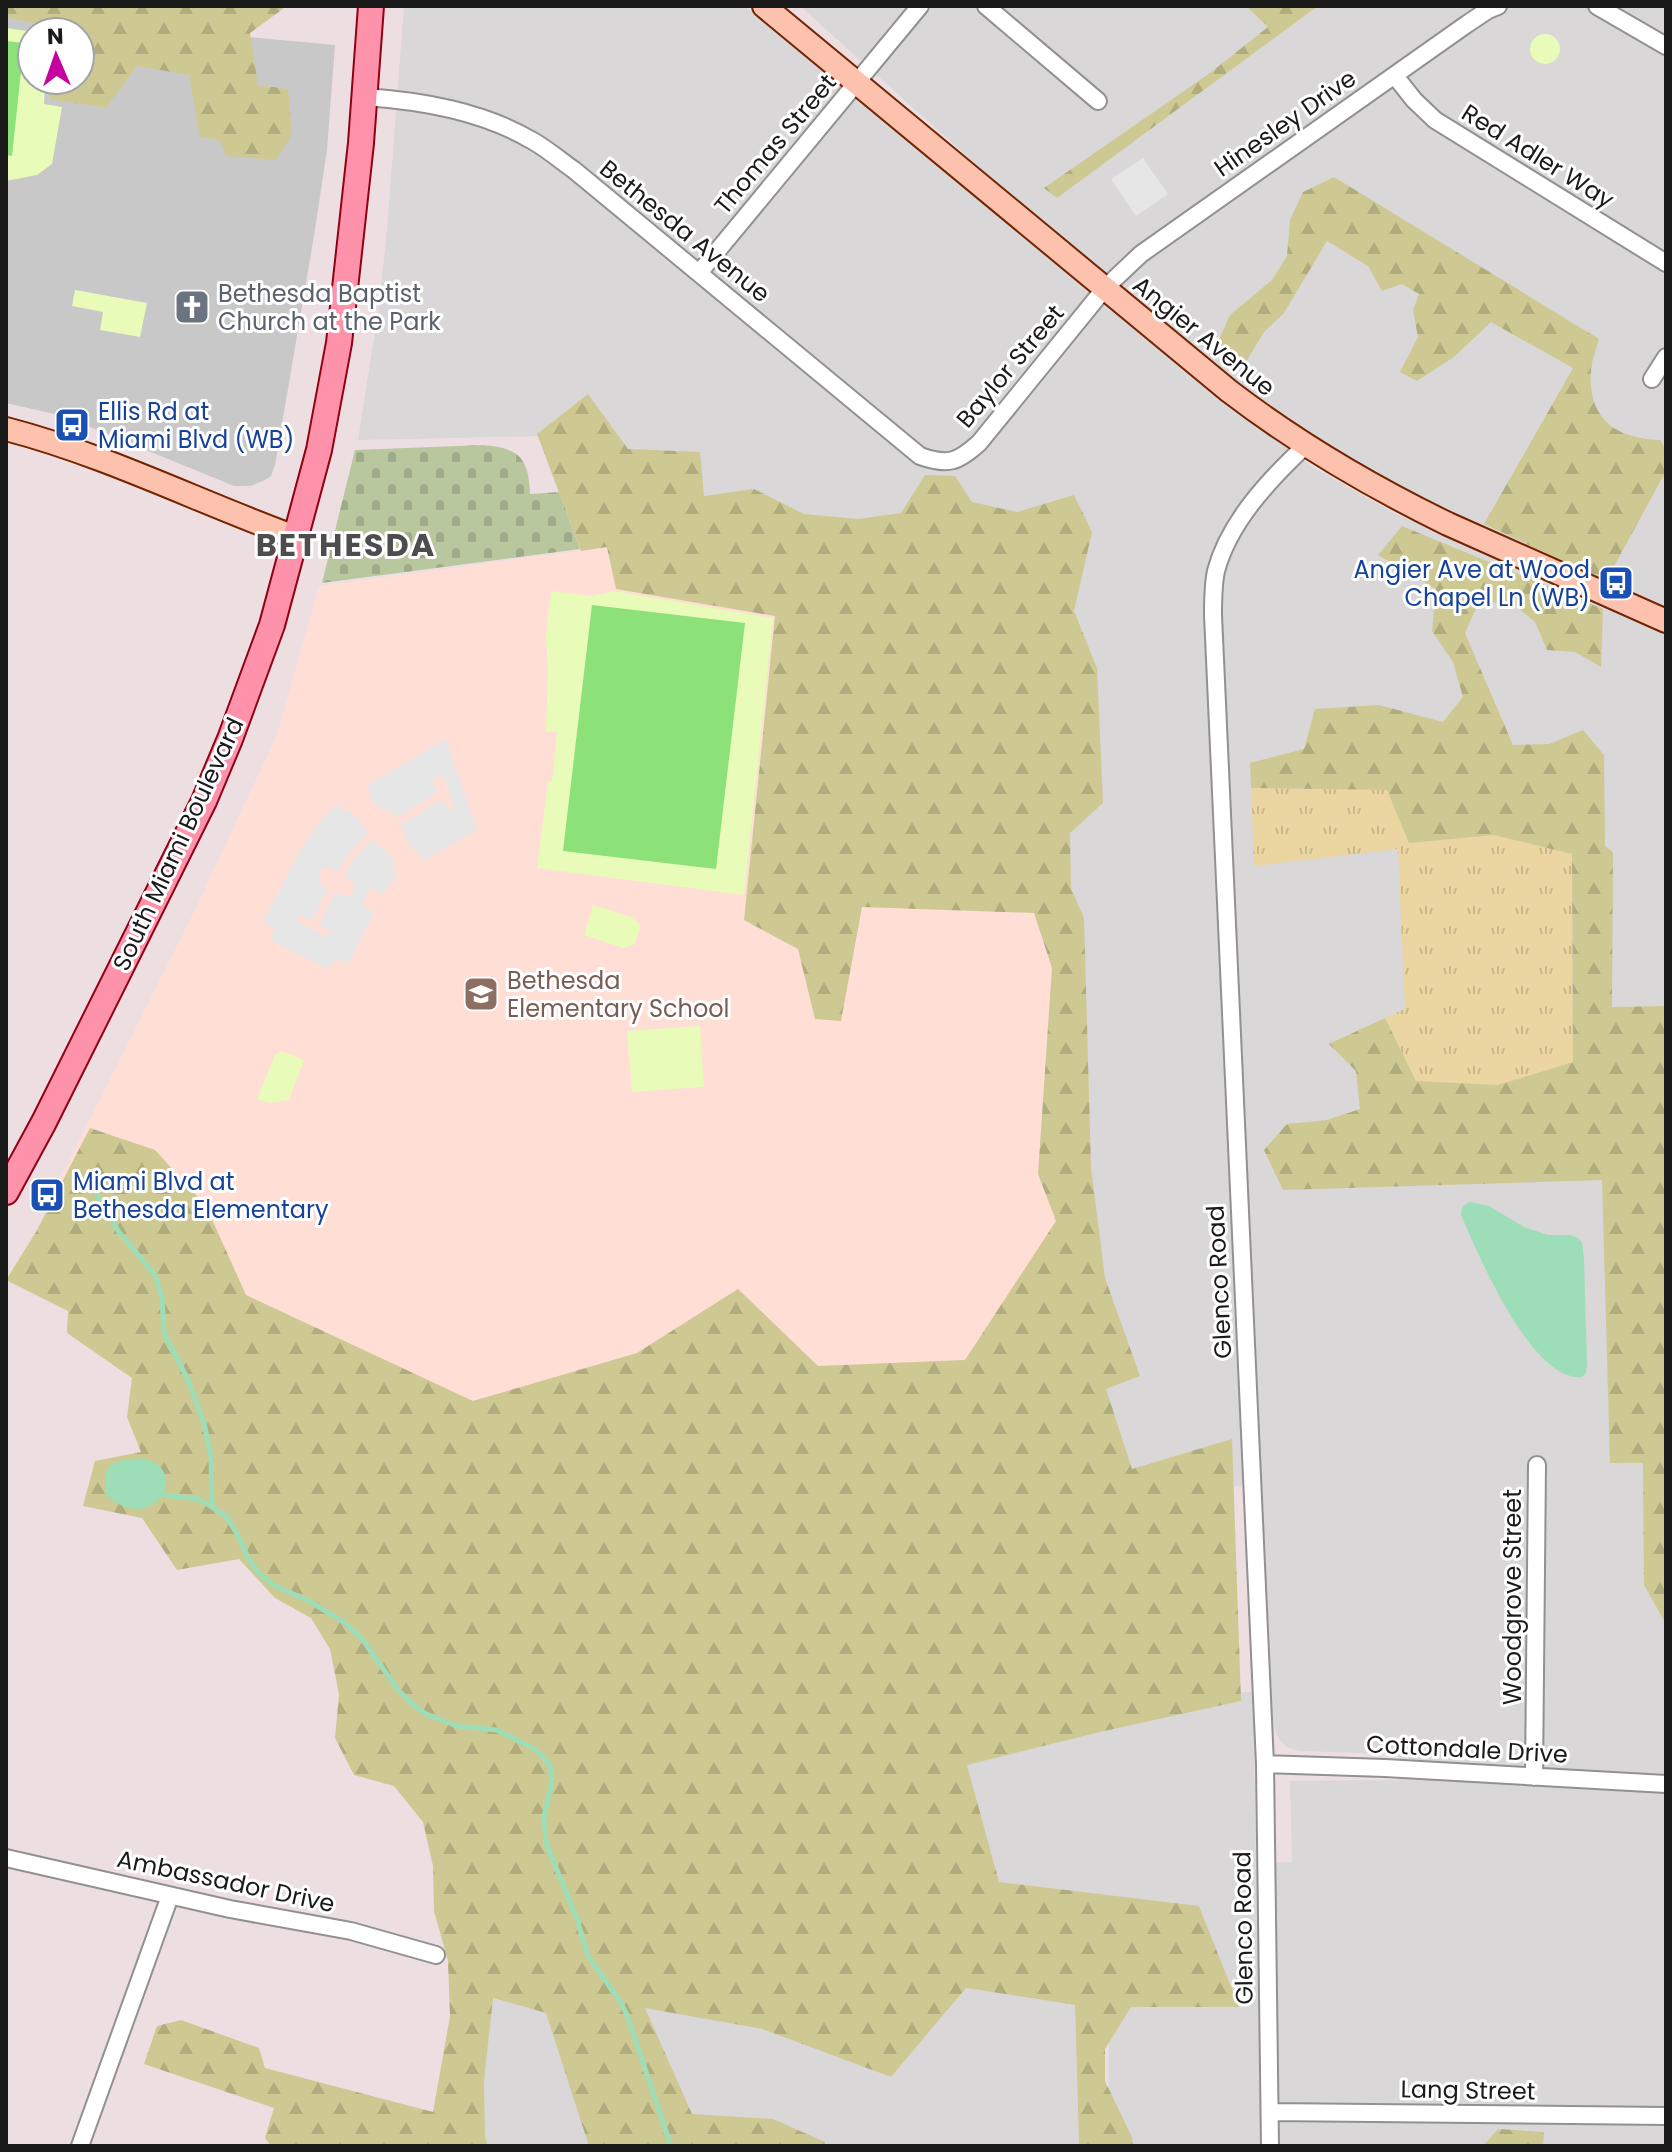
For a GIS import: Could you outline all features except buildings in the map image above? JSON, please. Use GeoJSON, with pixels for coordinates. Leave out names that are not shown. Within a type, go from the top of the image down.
{"type":"FeatureCollection","features":[{"type":"Feature","properties":{"kind":"main road","name":"South Miami Boulevard"},"geometry":{"type":"LineString","coordinates":[[6,1192],[204,801],[272,625],[319,450],[339,343],[365,97],[371,6]]}},
{"type":"Feature","properties":{"kind":"street","name":"Angier Avenue"},"geometry":{"type":"LineString","coordinates":[[764,6],[1229,391],[1305,446],[1436,518],[1666,621]]}},
{"type":"Feature","properties":{"kind":"street","name":"Thomas Street"},"geometry":{"type":"LineString","coordinates":[[699,273],[920,6]]}},
{"type":"Feature","properties":{"kind":"street"},"geometry":{"type":"LineString","coordinates":[[986,6],[1098,101]]}},
{"type":"Feature","properties":{"kind":"street","name":"Hinesley Drive"},"geometry":{"type":"LineString","coordinates":[[1105,288],[1141,254],[1467,24],[1498,6]]}},
{"type":"Feature","properties":{"kind":"street"},"geometry":{"type":"LineString","coordinates":[[1597,6],[1666,46]]}},
{"type":"Feature","properties":{"kind":"street","name":"Red Adler Way"},"geometry":{"type":"LineString","coordinates":[[1395,76],[1407,93],[1435,120],[1666,263]]}},
{"type":"Feature","properties":{"kind":"street","name":"Bethesda Avenue"},"geometry":{"type":"LineString","coordinates":[[365,97],[437,106],[508,128],[534,142],[574,170],[920,456],[944,462]]}},
{"type":"Feature","properties":{"kind":"street","name":"Baylor Street"},"geometry":{"type":"LineString","coordinates":[[944,462],[956,461],[979,443],[1105,288]]}},
{"type":"Feature","properties":{"kind":"street"},"geometry":{"type":"LineString","coordinates":[[1652,379],[1666,357]]}},
{"type":"Feature","properties":{"kind":"street"},"geometry":{"type":"LineString","coordinates":[[6,429],[47,439],[107,461],[295,537]]}},
{"type":"Feature","properties":{"kind":"street","name":"Glenco Road"},"geometry":{"type":"LineString","coordinates":[[1270,2146],[1265,1764],[1213,615],[1216,574],[1229,539],[1259,496],[1305,446]]}},
{"type":"Feature","properties":{"kind":"street","name":"Woodgrove Street"},"geometry":{"type":"LineString","coordinates":[[1534,1777],[1537,1465]]}},
{"type":"Feature","properties":{"kind":"street","name":"Cottondale Drive"},"geometry":{"type":"LineString","coordinates":[[1265,1764],[1666,1784]]}},
{"type":"Feature","properties":{"kind":"street","name":"Ambassador Drive"},"geometry":{"type":"LineString","coordinates":[[6,1858],[170,1896],[351,1931],[436,1955]]}},
{"type":"Feature","properties":{"kind":"street"},"geometry":{"type":"LineString","coordinates":[[80,2146],[170,1896]]}},
{"type":"Feature","properties":{"kind":"street","name":"Lang Street"},"geometry":{"type":"LineString","coordinates":[[1270,2112],[1666,2116]]}},
{"type":"Feature","properties":{"kind":"shaded area"},"geometry":{"type":"Polygon","coordinates":[[[404,6],[745,6],[1084,288],[1311,466],[1396,514],[1666,634],[1666,1011],[1658,1450],[1666,1518],[1666,2146],[1109,2146],[1108,1942],[945,1946],[939,1700],[1253,1692],[1256,1863],[1292,1862],[1290,1781],[1398,1780],[1398,1754],[1299,1751],[1280,1741],[1271,1708],[1262,1485],[1079,1493],[1049,610],[597,528],[595,435],[358,440],[379,306],[404,6]]]}},
{"type":"Feature","properties":{"kind":"shaded area"},"geometry":{"type":"Polygon","coordinates":[[[800,6],[1666,6],[1666,606],[1601,578],[1598,582],[1447,512],[1346,458],[1284,418],[1236,384],[1030,213],[800,6]]]}},
{"type":"Feature","properties":{"kind":"shaded area"},"geometry":{"type":"Polygon","coordinates":[[[6,15],[17,16],[16,96],[96,96],[96,23],[335,45],[327,150],[271,476],[251,486],[234,486],[63,416],[6,403],[6,15]]]}},
{"type":"Feature","properties":{"kind":"shaded area"},"geometry":{"type":"Polygon","coordinates":[[[6,28],[16,29],[16,96],[44,96],[44,104],[62,107],[52,164],[37,175],[6,181],[6,28]]]}},
{"type":"Feature","properties":{"kind":"shaded area"},"geometry":{"type":"Polygon","coordinates":[[[1545,34],[1556,38],[1560,49],[1556,60],[1545,64],[1534,60],[1530,49],[1534,38],[1545,34]]]}},
{"type":"Feature","properties":{"kind":"shaded area"},"geometry":{"type":"Polygon","coordinates":[[[1143,158],[1168,194],[1136,216],[1111,179],[1143,158]]]}},
{"type":"Feature","properties":{"kind":"shaded area"},"geometry":{"type":"Polygon","coordinates":[[[75,290],[147,303],[140,337],[100,330],[103,312],[72,306],[75,290]]]}},
{"type":"Feature","properties":{"kind":"shaded area","name":"Bethesda Elementary School"},"geometry":{"type":"Polygon","coordinates":[[[607,547],[616,589],[775,616],[744,920],[798,949],[815,1019],[841,1021],[862,907],[1034,913],[1052,968],[1038,1174],[1057,1221],[965,1360],[818,1366],[738,1289],[637,1353],[473,1401],[48,1203],[195,910],[277,735],[319,586],[607,547]]]}},
{"type":"Feature","properties":{"kind":"shaded area"},"geometry":{"type":"Polygon","coordinates":[[[551,591],[592,596],[613,591],[773,618],[744,895],[537,868],[557,732],[546,731],[546,635],[551,591]]]}},
{"type":"Feature","properties":{"kind":"shaded area"},"geometry":{"type":"Polygon","coordinates":[[[446,739],[477,830],[423,861],[405,839],[400,825],[442,799],[449,810],[453,810],[444,778],[438,776],[432,781],[437,793],[396,818],[389,809],[383,810],[371,800],[366,786],[446,739]]]}},
{"type":"Feature","properties":{"kind":"shaded area"},"geometry":{"type":"Polygon","coordinates":[[[336,804],[345,812],[351,812],[369,833],[350,852],[338,872],[327,867],[321,870],[317,881],[328,889],[312,921],[301,916],[297,918],[298,922],[323,935],[330,934],[329,930],[319,925],[335,892],[351,895],[355,883],[344,876],[354,859],[373,839],[394,861],[393,869],[398,874],[382,895],[373,888],[369,889],[362,905],[374,912],[348,964],[336,959],[328,969],[270,940],[275,929],[263,921],[302,847],[336,804]]]}},
{"type":"Feature","properties":{"kind":"shaded area"},"geometry":{"type":"Polygon","coordinates":[[[593,905],[631,917],[641,925],[635,944],[623,948],[584,935],[593,905]]]}},
{"type":"Feature","properties":{"kind":"shaded area"},"geometry":{"type":"Polygon","coordinates":[[[700,1026],[704,1087],[632,1092],[627,1031],[700,1026]]]}},
{"type":"Feature","properties":{"kind":"shaded area"},"geometry":{"type":"Polygon","coordinates":[[[281,1051],[304,1060],[289,1100],[269,1103],[257,1099],[275,1055],[281,1051]]]}},
{"type":"Feature","properties":{"kind":"shaded area"},"geometry":{"type":"Polygon","coordinates":[[[1470,1202],[1489,1206],[1524,1227],[1548,1235],[1570,1235],[1582,1242],[1587,1364],[1582,1377],[1563,1373],[1544,1360],[1509,1313],[1461,1215],[1463,1207],[1470,1202]]]}},
{"type":"Feature","properties":{"kind":"shaded area"},"geometry":{"type":"Polygon","coordinates":[[[143,1458],[158,1465],[165,1475],[166,1486],[160,1497],[151,1505],[138,1509],[123,1506],[106,1495],[106,1475],[111,1465],[143,1458]]]}},
{"type":"Feature","properties":{"kind":"shaded area"},"geometry":{"type":"Polygon","coordinates":[[[966,1988],[1075,2005],[1079,2146],[488,2146],[485,2137],[484,2081],[492,1998],[546,2013],[644,2007],[762,2029],[891,2077],[966,1988]]]}},
{"type":"Feature","properties":{"kind":"green space"},"geometry":{"type":"Polygon","coordinates":[[[6,6],[283,6],[250,33],[258,85],[288,89],[292,134],[276,160],[226,156],[219,140],[200,137],[189,75],[137,66],[106,108],[50,99],[50,96],[96,96],[96,16],[6,17],[6,6]]]}},
{"type":"Feature","properties":{"kind":"green space"},"geometry":{"type":"Polygon","coordinates":[[[1246,6],[1318,6],[1057,198],[1044,188],[1210,73],[1268,27],[1246,6]]]}},
{"type":"Feature","properties":{"kind":"green space"},"geometry":{"type":"Polygon","coordinates":[[[6,41],[16,42],[18,96],[12,156],[6,155],[6,41]]]}},
{"type":"Feature","properties":{"kind":"green space"},"geometry":{"type":"Polygon","coordinates":[[[1334,177],[1599,339],[1592,366],[1591,387],[1599,413],[1617,430],[1644,439],[1660,440],[1666,450],[1666,471],[1606,581],[1484,524],[1573,368],[1491,322],[1454,357],[1417,381],[1400,372],[1418,337],[1413,310],[1419,294],[1402,284],[1382,291],[1368,266],[1327,241],[1284,313],[1264,332],[1244,365],[1217,344],[1230,315],[1272,280],[1287,256],[1290,220],[1303,192],[1334,177]]]}},
{"type":"Feature","properties":{"kind":"green space"},"geometry":{"type":"Polygon","coordinates":[[[588,394],[628,449],[700,452],[704,496],[754,489],[804,514],[858,519],[901,513],[925,475],[955,476],[972,502],[1017,512],[1074,495],[1092,532],[1074,611],[1097,668],[1103,803],[1070,833],[1071,888],[1084,918],[1091,1167],[1105,1278],[1140,1376],[1106,1389],[1132,1469],[1232,1439],[1241,1701],[967,1765],[999,1882],[1199,1906],[1239,2007],[1131,2007],[1105,2049],[1105,2081],[1132,2137],[1133,2146],[1079,2146],[1075,2005],[966,1988],[891,2077],[762,2029],[645,2008],[692,2114],[773,2119],[825,2142],[824,2146],[589,2146],[546,2013],[493,1998],[484,2081],[485,2137],[488,2146],[271,2146],[265,2138],[274,2108],[144,2064],[157,2026],[181,2020],[259,2048],[265,2068],[433,2112],[450,2016],[448,1961],[434,1911],[433,1866],[423,1822],[394,1786],[354,1775],[335,1738],[339,1694],[330,1649],[311,1618],[275,1598],[239,1559],[177,1570],[142,1518],[83,1506],[95,1461],[141,1452],[127,1417],[132,1378],[67,1333],[68,1311],[6,1280],[36,1232],[90,1128],[155,1150],[206,1206],[246,1295],[473,1401],[637,1353],[738,1289],[818,1366],[965,1360],[1056,1221],[1038,1174],[1052,968],[1034,913],[862,907],[841,1021],[815,1019],[798,949],[744,920],[775,616],[616,589],[607,547],[581,551],[537,434],[588,394]]]}},
{"type":"Feature","properties":{"kind":"green space"},"geometry":{"type":"Polygon","coordinates":[[[483,445],[505,449],[520,457],[527,472],[530,494],[559,492],[580,549],[322,583],[355,450],[483,445]]]}},
{"type":"Feature","properties":{"kind":"green space"},"geometry":{"type":"Polygon","coordinates":[[[1402,526],[1603,609],[1601,667],[1575,652],[1547,650],[1535,622],[1510,601],[1478,604],[1465,633],[1513,745],[1549,744],[1583,730],[1604,755],[1605,846],[1613,852],[1612,1007],[1666,1006],[1666,1624],[1644,1585],[1643,1463],[1610,1463],[1602,1180],[1283,1190],[1264,1150],[1287,1124],[1327,1120],[1360,1109],[1356,1071],[1329,1044],[1385,1018],[1416,1081],[1498,1085],[1573,1062],[1572,854],[1494,835],[1409,843],[1387,790],[1251,788],[1250,763],[1304,749],[1315,709],[1379,705],[1443,722],[1463,697],[1453,662],[1432,631],[1436,589],[1378,555],[1402,526]]]}},
{"type":"Feature","properties":{"kind":"green space"},"geometry":{"type":"Polygon","coordinates":[[[592,605],[745,623],[716,869],[563,851],[592,605]]]}},
{"type":"Feature","properties":{"kind":"green space"},"geometry":{"type":"Polygon","coordinates":[[[1251,788],[1387,790],[1409,843],[1494,835],[1572,854],[1573,1062],[1498,1085],[1416,1081],[1385,1018],[1405,1009],[1398,849],[1254,866],[1251,788]]]}},
{"type":"Feature","properties":{"kind":"green space"},"geometry":{"type":"Polygon","coordinates":[[[1498,2129],[1544,2132],[1543,2146],[1483,2146],[1498,2129]]]}},
{"type":"Feature","properties":{"kind":"waterway"},"geometry":{"type":"LineString","coordinates":[[87,1179],[119,1232],[155,1275],[162,1298],[164,1333],[188,1380],[204,1423],[211,1457],[212,1506]]}},
{"type":"Feature","properties":{"kind":"waterway"},"geometry":{"type":"LineString","coordinates":[[163,1495],[199,1499],[226,1516],[249,1560],[260,1574],[273,1585],[307,1600],[344,1622],[363,1640],[398,1690],[426,1714],[457,1726],[497,1730],[535,1749],[550,1765],[552,1780],[544,1817],[546,1843],[577,1919],[588,1956],[627,2015],[671,2146]]}},
{"type":"Feature","properties":{"kind":"place","name":"Bethesda Baptist Church at the Park"},"geometry":{"type":"Point","coordinates":[192,307]}},
{"type":"Feature","properties":{"kind":"place","name":"Ellis Rd at Miami Blvd (WB)"},"geometry":{"type":"Point","coordinates":[72,425]}},
{"type":"Feature","properties":{"kind":"place","name":"Angier Ave at Wood Chapel Ln (WB)"},"geometry":{"type":"Point","coordinates":[1616,583]}},
{"type":"Feature","properties":{"kind":"place","name":"Bethesda Elementary School"},"geometry":{"type":"Point","coordinates":[481,994]}},
{"type":"Feature","properties":{"kind":"place","name":"Miami Blvd at Bethesda Elementary"},"geometry":{"type":"Point","coordinates":[47,1195]}},
{"type":"Feature","properties":{"kind":"district","name":"BETHESDA"},"geometry":{"type":"Point","coordinates":[346,544]}}]}
